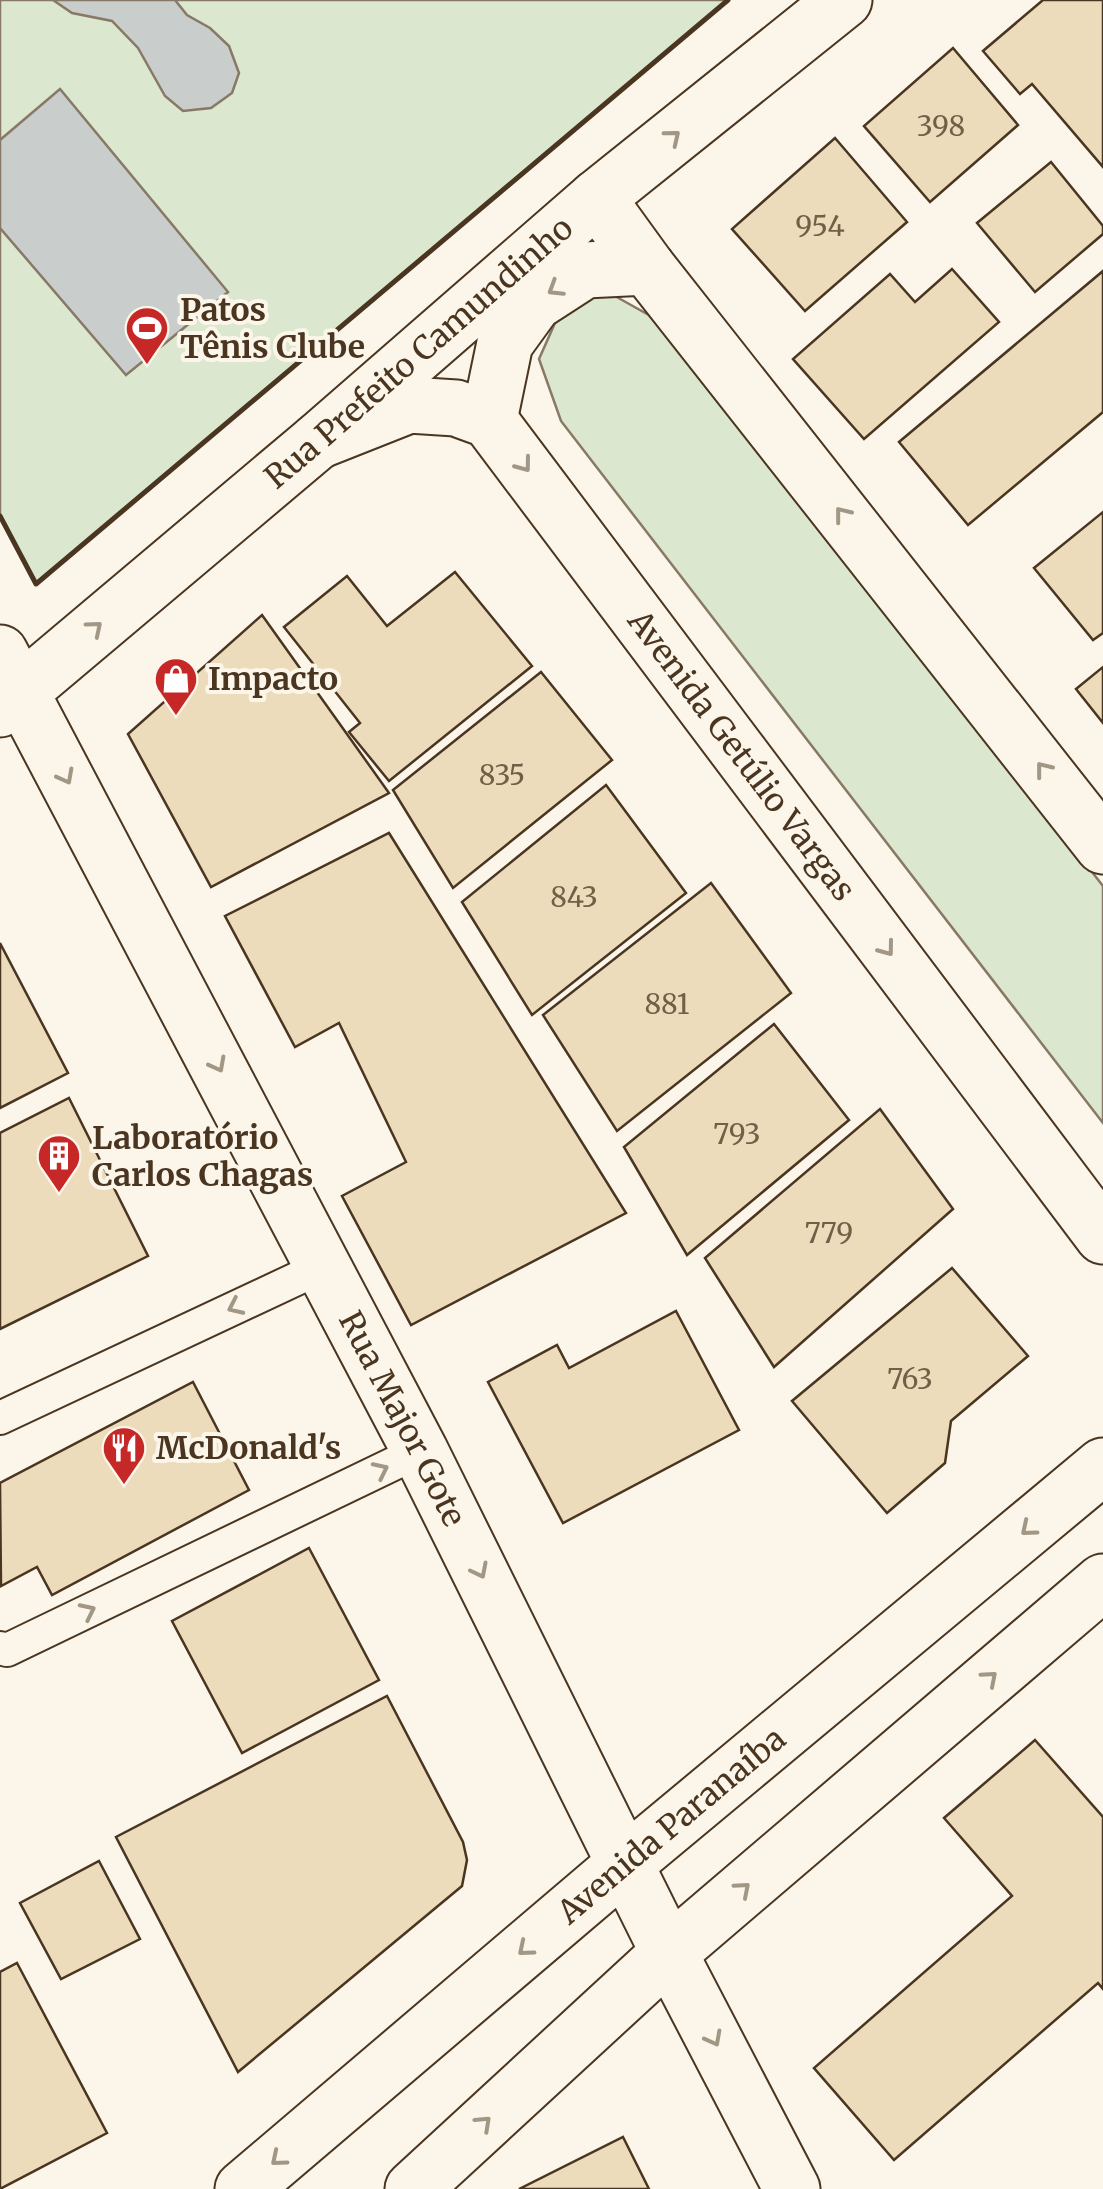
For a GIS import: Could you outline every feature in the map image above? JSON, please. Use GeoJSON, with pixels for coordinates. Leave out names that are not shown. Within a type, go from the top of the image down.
{"type":"FeatureCollection","features":[{"type":"Feature","properties":{"kind":"main road","name":"Rua Prefeito Camundinho"},"geometry":{"type":"LineString","coordinates":[[7,684],[318,441],[597,198],[844,0]]}},
{"type":"Feature","properties":{"kind":"main road"},"geometry":{"type":"LineString","coordinates":[[597,198],[647,267],[1103,846]]}},
{"type":"Feature","properties":{"kind":"main road"},"geometry":{"type":"LineString","coordinates":[[318,441],[409,405],[456,408],[489,420],[505,343],[534,303],[585,270],[647,267]]}},
{"type":"Feature","properties":{"kind":"main road","name":"Avenida Getúlio Vargas"},"geometry":{"type":"LineString","coordinates":[[489,420],[1103,1236]]}},
{"type":"Feature","properties":{"kind":"main road","name":"Rua Major Gote"},"geometry":{"type":"LineString","coordinates":[[7,684],[324,1266],[792,2189]]}},
{"type":"Feature","properties":{"kind":"main road","name":"Avenida Paranaíba"},"geometry":{"type":"LineString","coordinates":[[243,2189],[626,1863],[1103,1466]]}},
{"type":"Feature","properties":{"kind":"main road"},"geometry":{"type":"LineString","coordinates":[[413,2189],[669,1953],[1103,1582]]}},
{"type":"Feature","properties":{"kind":"lane"},"geometry":{"type":"LineString","coordinates":[[0,1418],[324,1266]]}},
{"type":"Feature","properties":{"kind":"lane"},"geometry":{"type":"LineString","coordinates":[[0,1648],[7,1650],[420,1451]]}},
{"type":"Feature","properties":{"kind":"green space","name":"Patos Tênis Clube"},"geometry":{"type":"Polygon","coordinates":[[[0,0],[728,0],[36,584],[0,516],[0,0]]]}},
{"type":"Feature","properties":{"kind":"green space"},"geometry":{"type":"Polygon","coordinates":[[[606,291],[663,323],[1103,886],[1103,1123],[561,421],[539,359],[559,314],[606,291]]]}},
{"type":"Feature","properties":{"kind":"shaded area"},"geometry":{"type":"Polygon","coordinates":[[[53,0],[175,0],[187,15],[210,28],[229,46],[239,73],[232,93],[211,108],[183,111],[165,96],[138,48],[112,21],[72,13],[53,0]]]}},
{"type":"Feature","properties":{"kind":"shaded area"},"geometry":{"type":"Polygon","coordinates":[[[60,89],[228,292],[126,375],[0,228],[0,140],[60,89]]]}},
{"type":"Feature","properties":{"kind":"building"},"geometry":{"type":"Polygon","coordinates":[[[1043,0],[1103,0],[1103,167],[1032,84],[1020,94],[983,51],[1043,0]]]}},
{"type":"Feature","properties":{"kind":"building"},"geometry":{"type":"Polygon","coordinates":[[[953,48],[1018,125],[930,202],[864,126],[953,48]]]}},
{"type":"Feature","properties":{"kind":"building"},"geometry":{"type":"Polygon","coordinates":[[[835,138],[907,222],[805,311],[732,229],[835,138]]]}},
{"type":"Feature","properties":{"kind":"building"},"geometry":{"type":"Polygon","coordinates":[[[1051,162],[1103,226],[1103,234],[1035,292],[977,223],[1051,162]]]}},
{"type":"Feature","properties":{"kind":"building"},"geometry":{"type":"Polygon","coordinates":[[[952,269],[999,322],[864,439],[793,359],[890,274],[915,302],[952,269]]]}},
{"type":"Feature","properties":{"kind":"building"},"geometry":{"type":"Polygon","coordinates":[[[1103,271],[1103,412],[968,525],[899,442],[1103,271]]]}},
{"type":"Feature","properties":{"kind":"building"},"geometry":{"type":"Polygon","coordinates":[[[1103,512],[1103,633],[1093,640],[1034,568],[1103,512]]]}},
{"type":"Feature","properties":{"kind":"building"},"geometry":{"type":"Polygon","coordinates":[[[455,572],[532,666],[389,781],[349,732],[360,723],[284,627],[347,576],[387,626],[455,572]]]}},
{"type":"Feature","properties":{"kind":"building"},"geometry":{"type":"Polygon","coordinates":[[[262,615],[389,793],[211,887],[128,734],[262,615]]]}},
{"type":"Feature","properties":{"kind":"building"},"geometry":{"type":"Polygon","coordinates":[[[1103,667],[1103,723],[1076,689],[1103,667]]]}},
{"type":"Feature","properties":{"kind":"building"},"geometry":{"type":"Polygon","coordinates":[[[541,672],[612,760],[453,888],[393,790],[541,672]]]}},
{"type":"Feature","properties":{"kind":"building"},"geometry":{"type":"Polygon","coordinates":[[[606,785],[686,893],[532,1015],[462,902],[606,785]]]}},
{"type":"Feature","properties":{"kind":"building"},"geometry":{"type":"Polygon","coordinates":[[[389,833],[626,1213],[411,1325],[342,1196],[406,1162],[339,1023],[295,1047],[225,916],[389,833]]]}},
{"type":"Feature","properties":{"kind":"building"},"geometry":{"type":"Polygon","coordinates":[[[711,883],[791,993],[617,1131],[543,1015],[711,883]]]}},
{"type":"Feature","properties":{"kind":"building"},"geometry":{"type":"Polygon","coordinates":[[[0,943],[68,1073],[0,1108],[0,943]]]}},
{"type":"Feature","properties":{"kind":"building"},"geometry":{"type":"Polygon","coordinates":[[[774,1024],[849,1120],[687,1255],[624,1147],[774,1024]]]}},
{"type":"Feature","properties":{"kind":"building","name":"Laboratório Carlos Chagas"},"geometry":{"type":"Polygon","coordinates":[[[69,1098],[148,1256],[0,1329],[0,1133],[69,1098]]]}},
{"type":"Feature","properties":{"kind":"building"},"geometry":{"type":"Polygon","coordinates":[[[880,1109],[953,1209],[774,1367],[705,1258],[880,1109]]]}},
{"type":"Feature","properties":{"kind":"building"},"geometry":{"type":"Polygon","coordinates":[[[952,1268],[1028,1356],[951,1421],[945,1463],[887,1513],[792,1401],[952,1268]]]}},
{"type":"Feature","properties":{"kind":"building"},"geometry":{"type":"Polygon","coordinates":[[[676,1311],[739,1430],[563,1523],[488,1382],[557,1345],[569,1368],[676,1311]]]}},
{"type":"Feature","properties":{"kind":"building","name":"McDonald's"},"geometry":{"type":"Polygon","coordinates":[[[193,1382],[249,1490],[52,1595],[37,1567],[1,1586],[0,1483],[193,1382]]]}},
{"type":"Feature","properties":{"kind":"building"},"geometry":{"type":"Polygon","coordinates":[[[309,1548],[379,1680],[242,1753],[172,1621],[309,1548]]]}},
{"type":"Feature","properties":{"kind":"building"},"geometry":{"type":"Polygon","coordinates":[[[387,1696],[463,1842],[467,1860],[462,1886],[238,2072],[116,1837],[387,1696]]]}},
{"type":"Feature","properties":{"kind":"building"},"geometry":{"type":"Polygon","coordinates":[[[1035,1740],[1103,1817],[1103,1989],[1098,1983],[894,2160],[814,2068],[1012,1896],[944,1818],[1035,1740]]]}},
{"type":"Feature","properties":{"kind":"building"},"geometry":{"type":"Polygon","coordinates":[[[99,1861],[140,1939],[61,1979],[20,1903],[99,1861]]]}},
{"type":"Feature","properties":{"kind":"building"},"geometry":{"type":"Polygon","coordinates":[[[17,1963],[107,2133],[0,2189],[0,1972],[17,1963]]]}},
{"type":"Feature","properties":{"kind":"building"},"geometry":{"type":"Polygon","coordinates":[[[623,2137],[649,2189],[519,2189],[623,2137]]]}},
{"type":"Feature","properties":{"kind":"wall"},"geometry":{"type":"LineString","coordinates":[[0,516],[36,584],[728,0]]}},
{"type":"Feature","properties":{"kind":"place","name":"Patos Tênis Clube"},"geometry":{"type":"Point","coordinates":[147,366]}},
{"type":"Feature","properties":{"kind":"place","name":"Impacto"},"geometry":{"type":"Point","coordinates":[176,717]}},
{"type":"Feature","properties":{"kind":"place","name":"Laboratório Carlos Chagas"},"geometry":{"type":"Point","coordinates":[59,1194]}},
{"type":"Feature","properties":{"kind":"place","name":"McDonald's"},"geometry":{"type":"Point","coordinates":[124,1486]}}]}
